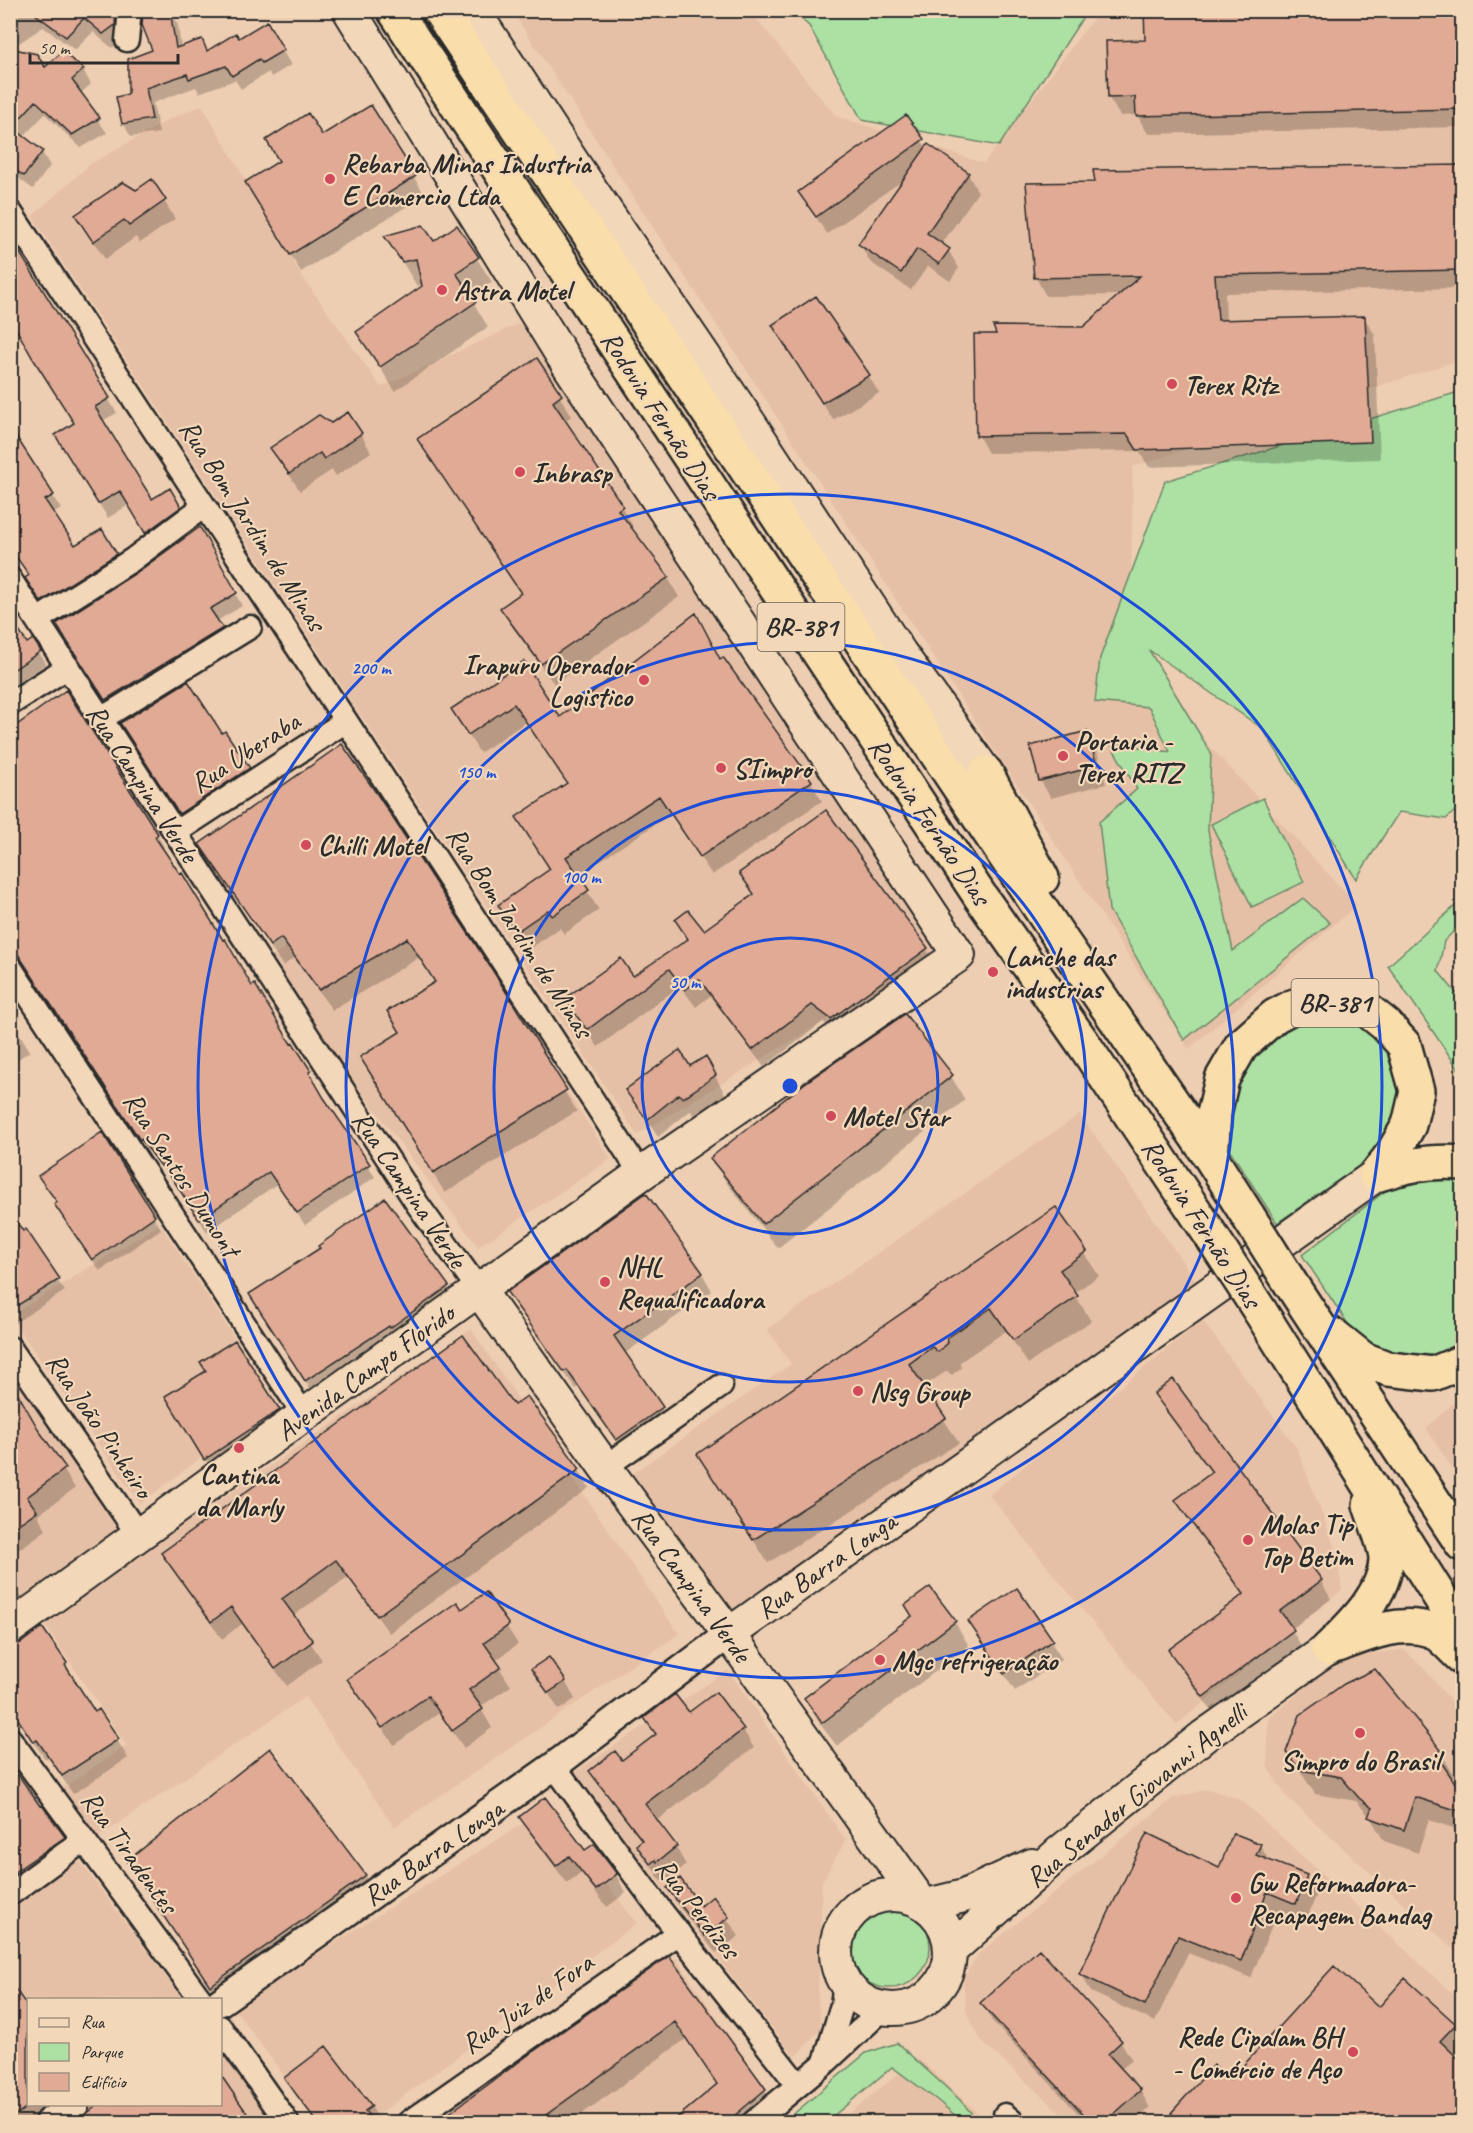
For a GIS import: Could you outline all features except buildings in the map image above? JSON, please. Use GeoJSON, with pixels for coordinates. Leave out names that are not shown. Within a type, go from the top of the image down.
{"type":"FeatureCollection","features":[{"type":"Feature","properties":{"kind":"highway","name":"Rodovia Fernão Dias"},"geometry":{"type":"LineString","coordinates":[[394,10],[973,886],[1083,1043],[1214,1240],[1462,1632]]}},
{"type":"Feature","properties":{"kind":"highway","name":"Rodovia Fernão Dias"},"geometry":{"type":"LineString","coordinates":[[439,10],[1064,944],[1211,1158],[1462,1544]]}},
{"type":"Feature","properties":{"kind":"highway","name":"BR-381"},"geometry":{"type":"LineString","coordinates":[[986,773],[1050,893],[1064,944]]}},
{"type":"Feature","properties":{"kind":"highway","name":"BR-381"},"geometry":{"type":"LineString","coordinates":[[1211,1158],[1214,1114],[1222,1079],[1241,1046],[1275,1016],[1310,1001],[1366,1009],[1386,1025],[1404,1045],[1417,1091],[1409,1125],[1393,1153],[1376,1175]]}},
{"type":"Feature","properties":{"kind":"highway"},"geometry":{"type":"LineString","coordinates":[[1376,1175],[1406,1165],[1440,1161],[1462,1163]]}},
{"type":"Feature","properties":{"kind":"highway"},"geometry":{"type":"LineString","coordinates":[[1313,1318],[1363,1359],[1389,1369],[1433,1374],[1462,1362]]}},
{"type":"Feature","properties":{"kind":"highway"},"geometry":{"type":"LineString","coordinates":[[1328,1649],[1362,1615],[1379,1588],[1386,1558],[1359,1466]]}},
{"type":"Feature","properties":{"kind":"highway"},"geometry":{"type":"LineString","coordinates":[[1328,1649],[1371,1632],[1404,1626],[1432,1630],[1462,1657]]}},
{"type":"Feature","properties":{"kind":"main road","name":"Avenida Campo Florido"},"geometry":{"type":"LineString","coordinates":[[10,1628],[641,1173],[959,955],[563,357],[349,10]]}},
{"type":"Feature","properties":{"kind":"main road","name":"BR-381"},"geometry":{"type":"LineString","coordinates":[[473,10],[574,164],[743,413],[901,654],[986,773]]}},
{"type":"Feature","properties":{"kind":"main road","name":"Rua Barra Longa"},"geometry":{"type":"LineString","coordinates":[[729,1634],[1376,1175]]}},
{"type":"Feature","properties":{"kind":"main road","name":"Rua Campina Verde"},"geometry":{"type":"LineString","coordinates":[[479,1290],[605,1467],[924,1904]]}},
{"type":"Feature","properties":{"kind":"main road","name":"Rua Senador Giovanni Agnelli"},"geometry":{"type":"LineString","coordinates":[[951,1950],[1060,1852],[1204,1736],[1328,1649]]}},
{"type":"Feature","properties":{"kind":"main road","name":"Rua Campina Verde"},"geometry":{"type":"LineString","coordinates":[[834,1782],[859,1830],[882,1896]]}},
{"type":"Feature","properties":{"kind":"main road"},"geometry":{"type":"LineString","coordinates":[[924,1904],[964,1896],[1060,1852]]}},
{"type":"Feature","properties":{"kind":"main road"},"geometry":{"type":"LineString","coordinates":[[889,1894],[906,1896],[924,1904],[944,1925],[951,1950],[950,1964],[945,1978],[936,1990],[923,2001],[908,2007],[884,2008],[855,1995],[845,1983],[837,1959],[838,1934],[846,1918],[858,1906],[872,1898],[889,1894]]}},
{"type":"Feature","properties":{"kind":"street"},"geometry":{"type":"LineString","coordinates":[[127,40],[130,10]]}},
{"type":"Feature","properties":{"kind":"street","name":"Rua Bom Jardim de Minas"},"geometry":{"type":"LineString","coordinates":[[10,213],[641,1173]]}},
{"type":"Feature","properties":{"kind":"street"},"geometry":{"type":"LineString","coordinates":[[37,620],[132,560],[204,506]]}},
{"type":"Feature","properties":{"kind":"street","name":"Rua Campina Verde"},"geometry":{"type":"LineString","coordinates":[[10,579],[418,1205],[479,1290]]}},
{"type":"Feature","properties":{"kind":"street"},"geometry":{"type":"LineString","coordinates":[[101,719],[250,627]]}},
{"type":"Feature","properties":{"kind":"street"},"geometry":{"type":"LineString","coordinates":[[10,705],[68,667]]}},
{"type":"Feature","properties":{"kind":"street","name":"Rua Uberaba"},"geometry":{"type":"LineString","coordinates":[[176,832],[346,721]]}},
{"type":"Feature","properties":{"kind":"street","name":"Rua Santos Dumont"},"geometry":{"type":"LineString","coordinates":[[10,967],[304,1415]]}},
{"type":"Feature","properties":{"kind":"street","name":"Rua João Pinheiro"},"geometry":{"type":"LineString","coordinates":[[13,1357],[139,1536]]}},
{"type":"Feature","properties":{"kind":"street"},"geometry":{"type":"LineString","coordinates":[[605,1467],[722,1386]]}},
{"type":"Feature","properties":{"kind":"street","name":"Rua Barra Longa"},"geometry":{"type":"LineString","coordinates":[[222,2001],[554,1766],[729,1634]]}},
{"type":"Feature","properties":{"kind":"street","name":"Rua Tiradentes"},"geometry":{"type":"LineString","coordinates":[[10,1739],[200,1998]]}},
{"type":"Feature","properties":{"kind":"street","name":"Rua Perdizes"},"geometry":{"type":"LineString","coordinates":[[554,1766],[679,1933],[798,2085]]}},
{"type":"Feature","properties":{"kind":"street"},"geometry":{"type":"LineString","coordinates":[[10,1894],[84,1840]]}},
{"type":"Feature","properties":{"kind":"street","name":"Rua Juiz de Fora"},"geometry":{"type":"LineString","coordinates":[[409,2122],[679,1933]]}},
{"type":"Feature","properties":{"kind":"street"},"geometry":{"type":"LineString","coordinates":[[825,2064],[842,2005],[845,1983]]}},
{"type":"Feature","properties":{"kind":"street"},"geometry":{"type":"LineString","coordinates":[[754,2122],[825,2064],[884,2008]]}},
{"type":"Feature","properties":{"kind":"street"},"geometry":{"type":"LineString","coordinates":[[222,2030],[287,2122]]}},
{"type":"Feature","properties":{"kind":"street"},"geometry":{"type":"LineString","coordinates":[[49,2122],[72,2106]]}},
{"type":"Feature","properties":{"kind":"shaded area","name":"Terex Ritz"},"geometry":{"type":"Polygon","coordinates":[[[512,11],[750,11],[836,116],[984,163],[1099,11],[1462,11],[1462,359],[1133,467],[1130,660],[1357,905],[1189,1049],[512,11]]]}},
{"type":"Feature","properties":{"kind":"shaded area"},"geometry":{"type":"Polygon","coordinates":[[[202,105],[302,276],[381,387],[529,319],[944,948],[637,1135],[32,216],[90,164],[170,119],[202,105]]]}},
{"type":"Feature","properties":{"kind":"shaded area"},"geometry":{"type":"Polygon","coordinates":[[[411,851],[611,1159],[478,1247],[311,1025],[272,957],[411,851]]]}},
{"type":"Feature","properties":{"kind":"shaded area"},"geometry":{"type":"Polygon","coordinates":[[[1080,1114],[1201,1288],[726,1614],[630,1475],[791,1364],[767,1329],[1080,1114]]]}},
{"type":"Feature","properties":{"kind":"shaded area"},"geometry":{"type":"Polygon","coordinates":[[[160,1224],[276,1401],[140,1504],[10,1316],[160,1224]]]}},
{"type":"Feature","properties":{"kind":"shaded area","name":"Molas Tip Top Betim"},"geometry":{"type":"Polygon","coordinates":[[[1202,1320],[1297,1448],[1337,1553],[1342,1590],[1176,1725],[989,1495],[1202,1320]]]}},
{"type":"Feature","properties":{"kind":"shaded area"},"geometry":{"type":"Polygon","coordinates":[[[471,1329],[679,1634],[394,1827],[305,1697],[97,1838],[63,1788],[126,1745],[42,1621],[471,1329]]]}},
{"type":"Feature","properties":{"kind":"shaded area"},"geometry":{"type":"Polygon","coordinates":[[[10,1369],[119,1531],[11,1606],[10,1606],[10,1369]]]}},
{"type":"Feature","properties":{"kind":"shaded area"},"geometry":{"type":"Polygon","coordinates":[[[1462,1395],[1462,1484],[1426,1428],[1462,1395]]]}},
{"type":"Feature","properties":{"kind":"shaded area"},"geometry":{"type":"Polygon","coordinates":[[[1403,1649],[1421,1665],[1462,1714],[1462,1957],[1286,1796],[1267,1767],[1268,1719],[1339,1659],[1403,1649]]]}},
{"type":"Feature","properties":{"kind":"shaded area"},"geometry":{"type":"Polygon","coordinates":[[[728,1670],[846,1840],[822,1882],[818,1997],[821,2029],[795,2057],[573,1773],[728,1670]]]}},
{"type":"Feature","properties":{"kind":"shaded area"},"geometry":{"type":"Polygon","coordinates":[[[1209,1789],[1241,1800],[1462,2002],[1462,2122],[1070,2122],[982,2042],[966,2012],[963,1979],[978,1954],[1173,1798],[1209,1789]]]}},
{"type":"Feature","properties":{"kind":"shaded area"},"geometry":{"type":"Polygon","coordinates":[[[547,1808],[637,1923],[369,2122],[318,2122],[233,2007],[547,1808]]]}},
{"type":"Feature","properties":{"kind":"shaded area"},"geometry":{"type":"Polygon","coordinates":[[[78,1859],[182,1998],[27,1998],[27,2106],[52,2106],[28,2122],[11,2122],[11,1909],[78,1859]]]}},
{"type":"Feature","properties":{"kind":"shaded area"},"geometry":{"type":"Polygon","coordinates":[[[676,1958],[763,2085],[713,2122],[429,2122],[676,1958]]]}},
{"type":"Feature","properties":{"kind":"shaded area"},"geometry":{"type":"Polygon","coordinates":[[[222,2041],[276,2122],[71,2122],[95,2106],[222,2106],[222,2041]]]}},
{"type":"Feature","properties":{"kind":"shaded area"},"geometry":{"type":"Polygon","coordinates":[[[918,2058],[988,2122],[838,2122],[918,2058]]]}},
{"type":"Feature","properties":{"kind":"green space"},"geometry":{"type":"Polygon","coordinates":[[[793,11],[1087,11],[999,146],[862,120],[809,26],[793,11]]]}},
{"type":"Feature","properties":{"kind":"green space"},"geometry":{"type":"Polygon","coordinates":[[[1462,391],[1462,805],[1446,819],[1399,812],[1356,879],[1263,729],[1149,650],[1211,753],[1208,831],[1233,951],[1303,898],[1330,923],[1184,1040],[1109,910],[1099,822],[1137,789],[1109,742],[1170,752],[1149,707],[1095,702],[1100,658],[1165,481],[1462,391]]]}},
{"type":"Feature","properties":{"kind":"green space"},"geometry":{"type":"Polygon","coordinates":[[[1263,798],[1304,882],[1252,907],[1211,824],[1263,798]]]}},
{"type":"Feature","properties":{"kind":"green space"},"geometry":{"type":"Polygon","coordinates":[[[1462,900],[1462,923],[1444,941],[1438,971],[1462,1000],[1462,1074],[1388,966],[1462,900]]]}},
{"type":"Feature","properties":{"kind":"green space"},"geometry":{"type":"Polygon","coordinates":[[[1299,1014],[1346,1016],[1390,1045],[1404,1087],[1394,1132],[1363,1163],[1277,1223],[1224,1141],[1227,1094],[1257,1045],[1299,1014]]]}},
{"type":"Feature","properties":{"kind":"green space"},"geometry":{"type":"Polygon","coordinates":[[[1430,1171],[1462,1178],[1462,1350],[1428,1363],[1364,1348],[1302,1255],[1392,1186],[1430,1171]]]}},
{"type":"Feature","properties":{"kind":"green space"},"geometry":{"type":"Polygon","coordinates":[[[881,1906],[897,1906],[912,1913],[923,1924],[930,1939],[927,1963],[918,1976],[897,1988],[881,1988],[866,1981],[855,1970],[848,1955],[848,1939],[855,1924],[866,1913],[881,1906]]]}},
{"type":"Feature","properties":{"kind":"green space"},"geometry":{"type":"Polygon","coordinates":[[[897,2043],[960,2100],[979,2122],[963,2122],[892,2067],[826,2122],[784,2122],[866,2053],[897,2043]]]}},
{"type":"Feature","properties":{"kind":"place","name":"Rebarba Minas Industria E Comercio Ltda"},"geometry":{"type":"Point","coordinates":[330,179]}},
{"type":"Feature","properties":{"kind":"place","name":"Astra Motel"},"geometry":{"type":"Point","coordinates":[442,290]}},
{"type":"Feature","properties":{"kind":"place","name":"Terex Ritz"},"geometry":{"type":"Point","coordinates":[1172,384]}},
{"type":"Feature","properties":{"kind":"place","name":"Inbrasp"},"geometry":{"type":"Point","coordinates":[520,472]}},
{"type":"Feature","properties":{"kind":"place","name":"Irapuru Operador Logistico"},"geometry":{"type":"Point","coordinates":[644,680]}},
{"type":"Feature","properties":{"kind":"place","name":"Portaria - Terex RITZ"},"geometry":{"type":"Point","coordinates":[1063,756]}},
{"type":"Feature","properties":{"kind":"place","name":"SIimpro"},"geometry":{"type":"Point","coordinates":[721,768]}},
{"type":"Feature","properties":{"kind":"place","name":"Chilli Motel"},"geometry":{"type":"Point","coordinates":[306,845]}},
{"type":"Feature","properties":{"kind":"place","name":"Lanche das industrias"},"geometry":{"type":"Point","coordinates":[993,972]}},
{"type":"Feature","properties":{"kind":"place","name":"Motel Star"},"geometry":{"type":"Point","coordinates":[831,1116]}},
{"type":"Feature","properties":{"kind":"place","name":"NHL Requalificadora"},"geometry":{"type":"Point","coordinates":[605,1282]}},
{"type":"Feature","properties":{"kind":"place","name":"Nsg Group"},"geometry":{"type":"Point","coordinates":[858,1391]}},
{"type":"Feature","properties":{"kind":"place","name":"Cantina da Marly"},"geometry":{"type":"Point","coordinates":[239,1448]}},
{"type":"Feature","properties":{"kind":"place","name":"Molas Tip Top Betim"},"geometry":{"type":"Point","coordinates":[1248,1540]}},
{"type":"Feature","properties":{"kind":"place","name":"Mgc refrigeração"},"geometry":{"type":"Point","coordinates":[880,1660]}},
{"type":"Feature","properties":{"kind":"place","name":"Simpro do Brasil"},"geometry":{"type":"Point","coordinates":[1360,1733]}},
{"type":"Feature","properties":{"kind":"place","name":"Gw Reformadora- Recapagem Bandag"},"geometry":{"type":"Point","coordinates":[1236,1898]}},
{"type":"Feature","properties":{"kind":"place","name":"Rede Cipalam BH - Comércio de Aço"},"geometry":{"type":"Point","coordinates":[1353,2052]}}]}
